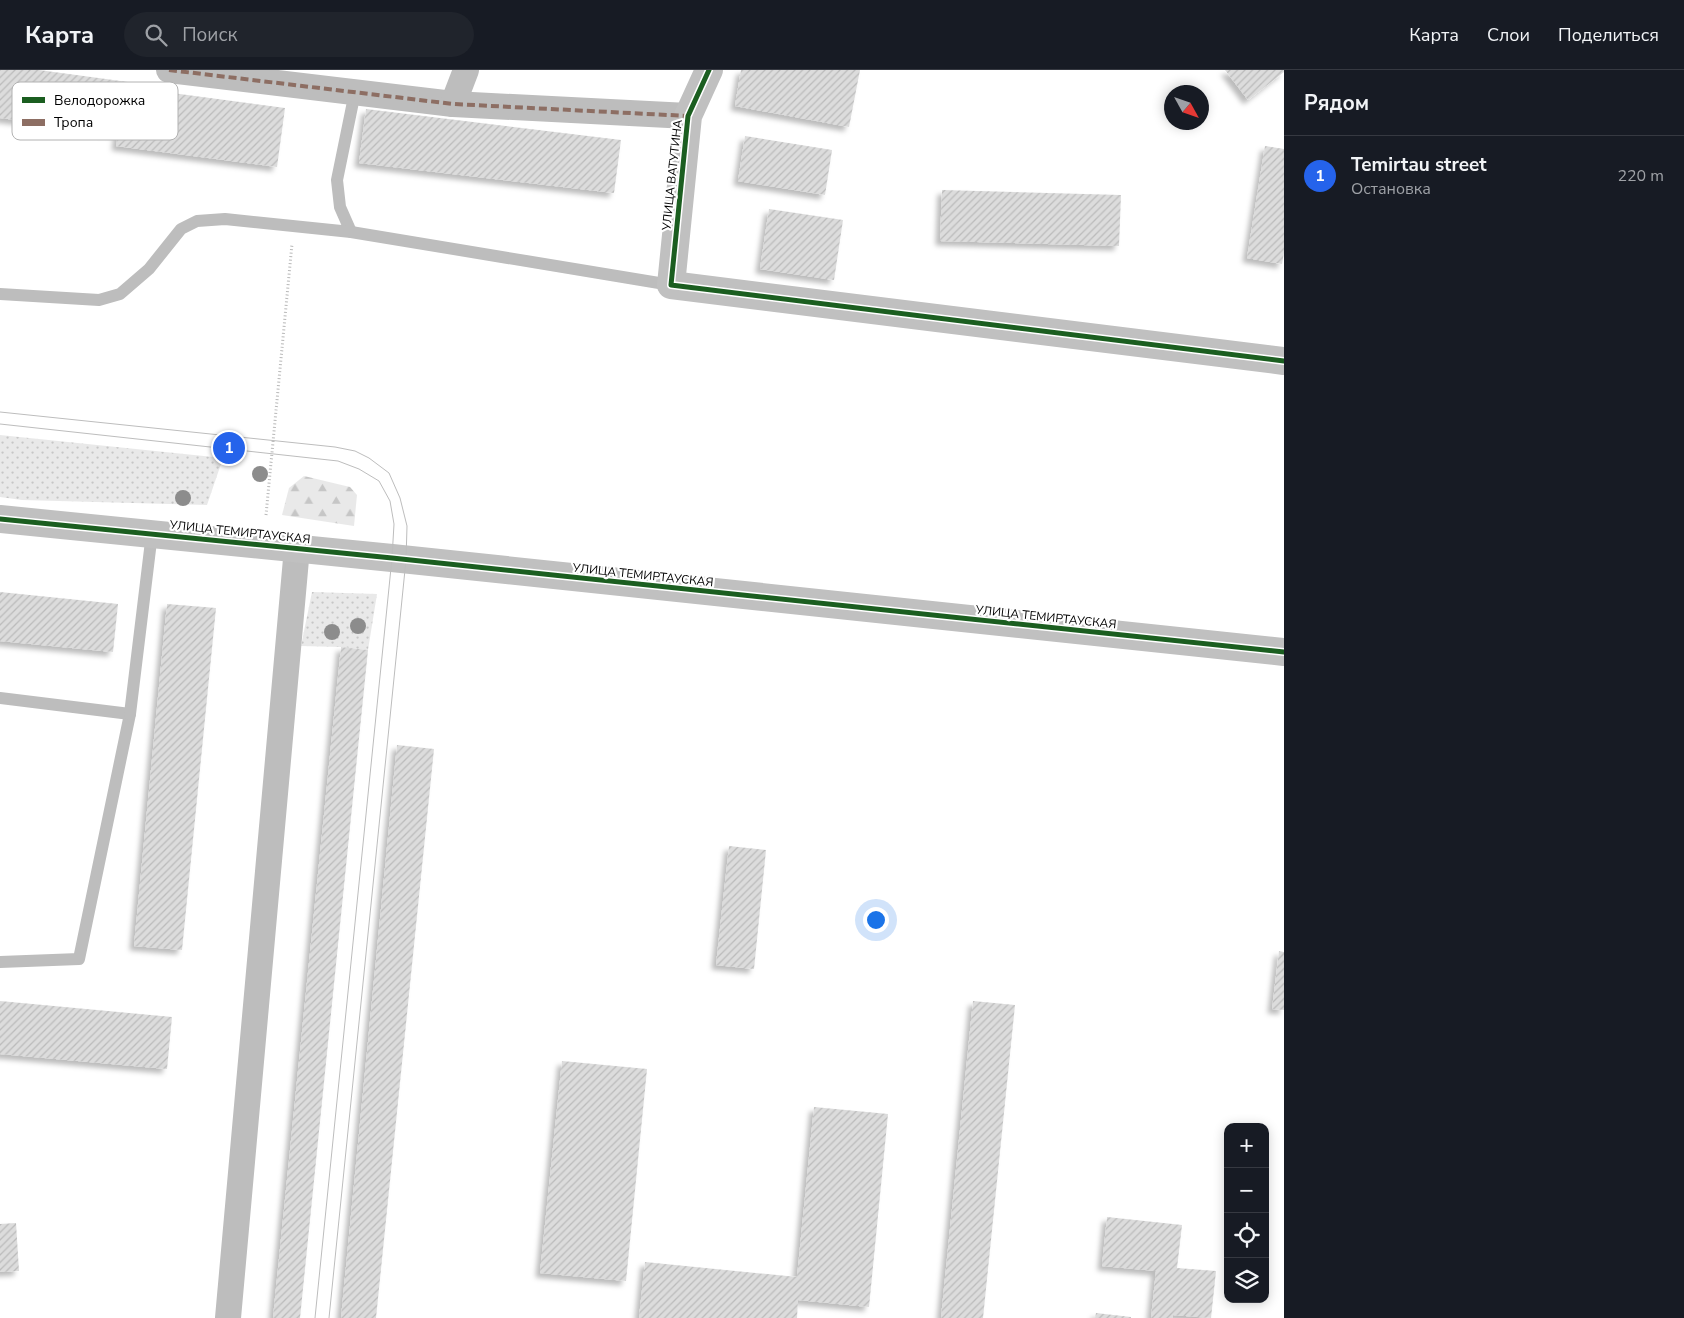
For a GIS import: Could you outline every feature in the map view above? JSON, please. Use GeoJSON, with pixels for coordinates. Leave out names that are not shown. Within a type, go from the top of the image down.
{"type":"FeatureCollection","features":[{"type":"Feature","properties":{"kind":"street"},"geometry":{"type":"LineString","coordinates":[[169,70],[453,104],[688,116]]}},
{"type":"Feature","properties":{"kind":"street"},"geometry":{"type":"LineString","coordinates":[[453,104],[466,70]]}},
{"type":"Feature","properties":{"kind":"street","name":"УЛИЦА ВАТУТИНА"},"geometry":{"type":"LineString","coordinates":[[671,286],[688,116],[709,70]]}},
{"type":"Feature","properties":{"kind":"street"},"geometry":{"type":"LineString","coordinates":[[671,286],[1284,361]]}},
{"type":"Feature","properties":{"kind":"street","name":"УЛИЦА ТЕМИРТАУСКАЯ"},"geometry":{"type":"LineString","coordinates":[[0,519],[297,548],[1284,652]]}},
{"type":"Feature","properties":{"kind":"street"},"geometry":{"type":"LineString","coordinates":[[228,1318],[297,548]]}},
{"type":"Feature","properties":{"kind":"lane"},"geometry":{"type":"LineString","coordinates":[[351,232],[340,207],[337,180],[355,92]]}},
{"type":"Feature","properties":{"kind":"lane"},"geometry":{"type":"LineString","coordinates":[[0,294],[99,300],[120,294],[148,269],[181,228],[197,221],[225,219],[351,232],[671,286]]}},
{"type":"Feature","properties":{"kind":"lane"},"geometry":{"type":"LineString","coordinates":[[0,962],[79,959],[130,714],[152,533]]}},
{"type":"Feature","properties":{"kind":"lane"},"geometry":{"type":"LineString","coordinates":[[0,698],[130,714]]}},
{"type":"Feature","properties":{"kind":"path"},"geometry":{"type":"LineString","coordinates":[[266,515],[294,226]]}},
{"type":"Feature","properties":{"kind":"green space"},"geometry":{"type":"Polygon","coordinates":[[[0,435],[223,458],[207,505],[22,500],[0,497],[0,435]]]}},
{"type":"Feature","properties":{"kind":"green space"},"geometry":{"type":"Polygon","coordinates":[[[304,476],[350,487],[357,495],[354,526],[282,515],[289,488],[304,476]]]}},
{"type":"Feature","properties":{"kind":"green space"},"geometry":{"type":"Polygon","coordinates":[[[312,592],[377,594],[368,650],[301,646],[312,592]]]}},
{"type":"Feature","properties":{"kind":"building"},"geometry":{"type":"Polygon","coordinates":[[[0,70],[39,70],[128,82],[12,82],[12,120],[0,118],[0,70]]]}},
{"type":"Feature","properties":{"kind":"building"},"geometry":{"type":"Polygon","coordinates":[[[741,70],[860,70],[849,127],[735,106],[741,70]]]}},
{"type":"Feature","properties":{"kind":"building"},"geometry":{"type":"Polygon","coordinates":[[[1225,70],[1284,70],[1284,72],[1248,100],[1225,70]]]}},
{"type":"Feature","properties":{"kind":"building"},"geometry":{"type":"Polygon","coordinates":[[[178,94],[285,108],[277,167],[116,146],[117,140],[178,140],[178,94]]]}},
{"type":"Feature","properties":{"kind":"building"},"geometry":{"type":"Polygon","coordinates":[[[366,109],[621,140],[614,193],[359,163],[366,109]]]}},
{"type":"Feature","properties":{"kind":"building"},"geometry":{"type":"Polygon","coordinates":[[[745,136],[832,150],[825,195],[738,181],[745,136]]]}},
{"type":"Feature","properties":{"kind":"building"},"geometry":{"type":"Polygon","coordinates":[[[1265,146],[1284,149],[1284,253],[1282,264],[1247,258],[1265,146]]]}},
{"type":"Feature","properties":{"kind":"building"},"geometry":{"type":"Polygon","coordinates":[[[942,190],[1121,195],[1119,246],[940,241],[942,190]]]}},
{"type":"Feature","properties":{"kind":"building"},"geometry":{"type":"Polygon","coordinates":[[[769,209],[843,220],[834,280],[760,269],[769,209]]]}},
{"type":"Feature","properties":{"kind":"building"},"geometry":{"type":"Polygon","coordinates":[[[0,592],[118,604],[113,652],[0,641],[0,592]]]}},
{"type":"Feature","properties":{"kind":"building"},"geometry":{"type":"Polygon","coordinates":[[[167,604],[216,608],[182,950],[134,946],[167,604]]]}},
{"type":"Feature","properties":{"kind":"building"},"geometry":{"type":"Polygon","coordinates":[[[341,647],[368,650],[300,1318],[273,1318],[341,647]]]}},
{"type":"Feature","properties":{"kind":"building"},"geometry":{"type":"Polygon","coordinates":[[[397,745],[434,749],[376,1318],[341,1318],[397,745]]]}},
{"type":"Feature","properties":{"kind":"building"},"geometry":{"type":"Polygon","coordinates":[[[729,846],[766,850],[754,969],[716,965],[729,846]]]}},
{"type":"Feature","properties":{"kind":"building"},"geometry":{"type":"Polygon","coordinates":[[[1279,951],[1284,952],[1284,1010],[1272,1009],[1279,951]]]}},
{"type":"Feature","properties":{"kind":"building"},"geometry":{"type":"Polygon","coordinates":[[[0,1001],[172,1017],[167,1069],[0,1054],[0,1001]]]}},
{"type":"Feature","properties":{"kind":"building"},"geometry":{"type":"Polygon","coordinates":[[[973,1001],[1015,1005],[983,1318],[941,1318],[973,1001]]]}},
{"type":"Feature","properties":{"kind":"building"},"geometry":{"type":"Polygon","coordinates":[[[562,1061],[647,1069],[626,1281],[540,1273],[562,1061]]]}},
{"type":"Feature","properties":{"kind":"building"},"geometry":{"type":"Polygon","coordinates":[[[814,1107],[888,1114],[869,1307],[798,1300],[797,1318],[639,1318],[645,1262],[797,1277],[814,1107]]]}},
{"type":"Feature","properties":{"kind":"building"},"geometry":{"type":"Polygon","coordinates":[[[1107,1217],[1182,1225],[1177,1268],[1216,1271],[1211,1318],[1173,1315],[1172,1318],[1151,1318],[1156,1271],[1102,1266],[1107,1217]]]}},
{"type":"Feature","properties":{"kind":"building"},"geometry":{"type":"Polygon","coordinates":[[[16,1223],[19,1271],[0,1272],[0,1224],[16,1223]]]}},
{"type":"Feature","properties":{"kind":"building"},"geometry":{"type":"Polygon","coordinates":[[[1096,1313],[1131,1317],[1131,1318],[1095,1318],[1096,1313]]]}},
{"type":"Feature","properties":{"kind":"tram line"},"geometry":{"type":"LineString","coordinates":[[0,412],[335,447],[355,451],[369,458],[389,473],[400,498],[407,526],[406,560],[329,1318]]}},
{"type":"Feature","properties":{"kind":"tram line"},"geometry":{"type":"LineString","coordinates":[[0,424],[338,461],[359,469],[379,481],[390,501],[394,524],[392,558],[315,1318]]}},
{"type":"Feature","properties":{"kind":"marked path"},"geometry":{"type":"LineString","coordinates":[[169,70],[453,104],[688,116]]}},
{"type":"Feature","properties":{"kind":"cycle path"},"geometry":{"type":"LineString","coordinates":[[709,70],[688,116],[671,285],[1284,361]]}},
{"type":"Feature","properties":{"kind":"cycle path"},"geometry":{"type":"LineString","coordinates":[[0,519],[392,558],[1284,652]]}},
{"type":"Feature","properties":{"kind":"place","name":"Temirtau street"},"geometry":{"type":"Point","coordinates":[229,448]}}]}
